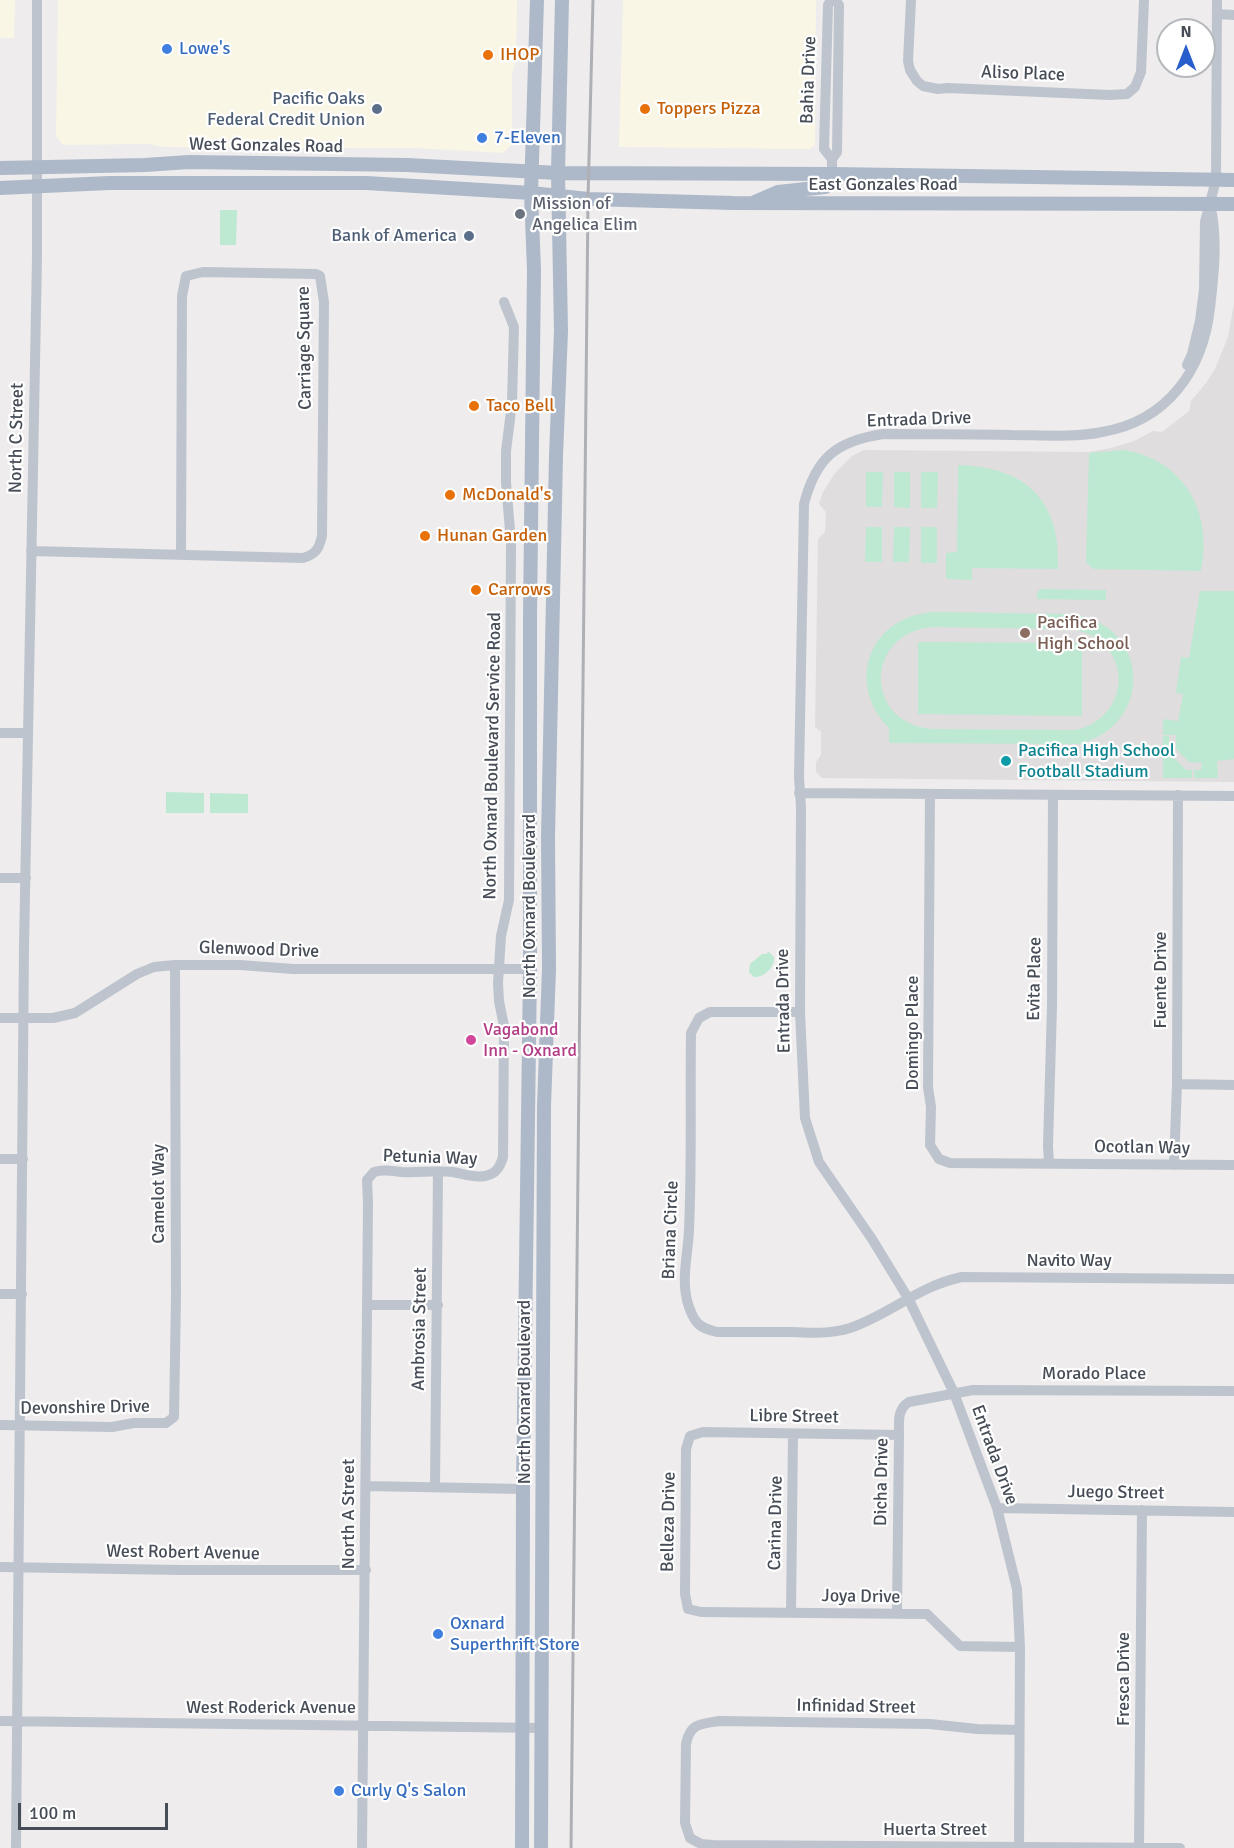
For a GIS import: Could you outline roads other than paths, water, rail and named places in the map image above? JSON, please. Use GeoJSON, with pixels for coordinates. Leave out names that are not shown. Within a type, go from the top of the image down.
{"type":"FeatureCollection","features":[{"type":"Feature","properties":{"kind":"main road","name":"North Oxnard Boulevard"},"geometry":{"type":"LineString","coordinates":[[522,1848],[534,270],[531,193],[537,0]]}},
{"type":"Feature","properties":{"kind":"main road","name":"North Oxnard Boulevard"},"geometry":{"type":"LineString","coordinates":[[541,1848],[544,1106],[548,1002],[548,837],[555,489],[561,331],[558,173],[562,0]]}},
{"type":"Feature","properties":{"kind":"main road","name":"West Gonzales Road"},"geometry":{"type":"LineString","coordinates":[[0,168],[189,162],[407,165],[532,172]]}},
{"type":"Feature","properties":{"kind":"main road"},"geometry":{"type":"LineString","coordinates":[[250,164],[251,183]]}},
{"type":"Feature","properties":{"kind":"main road","name":"East Gonzales Road"},"geometry":{"type":"LineString","coordinates":[[532,172],[1234,180]]}},
{"type":"Feature","properties":{"kind":"main road"},"geometry":{"type":"LineString","coordinates":[[753,203],[778,192],[825,187],[830,184],[832,174]]}},
{"type":"Feature","properties":{"kind":"main road","name":"West Gonzales Road"},"geometry":{"type":"LineString","coordinates":[[0,188],[109,183],[366,183],[531,193]]}},
{"type":"Feature","properties":{"kind":"main road","name":"East Gonzales Road"},"geometry":{"type":"LineString","coordinates":[[531,193],[588,199],[753,203],[1234,204]]}},
{"type":"Feature","properties":{"kind":"main road"},"geometry":{"type":"LineString","coordinates":[[532,471],[555,489]]}},
{"type":"Feature","properties":{"kind":"main road"},"geometry":{"type":"LineString","coordinates":[[548,1002],[538,992],[536,980],[530,969],[538,950],[538,918],[549,907]]}},
{"type":"Feature","properties":{"kind":"main road"},"geometry":{"type":"LineString","coordinates":[[542,1652],[533,1624],[534,1510],[528,1494],[523,1489],[532,1480],[535,1471],[536,1317],[543,1272]]}},
{"type":"Feature","properties":{"kind":"street","name":"North C Street"},"geometry":{"type":"LineString","coordinates":[[16,1848],[24,1018],[37,257],[37,0]]}},
{"type":"Feature","properties":{"kind":"street","name":"Bahia Drive"},"geometry":{"type":"LineString","coordinates":[[831,0],[828,5],[824,150],[832,159]]}},
{"type":"Feature","properties":{"kind":"street","name":"Bahia Drive"},"geometry":{"type":"LineString","coordinates":[[832,174],[832,159],[837,152],[839,5],[835,0]]}},
{"type":"Feature","properties":{"kind":"street","name":"Aliso Place"},"geometry":{"type":"LineString","coordinates":[[911,0],[908,61],[910,70],[917,81],[929,88],[1110,95],[1129,92],[1141,72],[1144,0]]}},
{"type":"Feature","properties":{"kind":"street","name":"Entrada Drive"},"geometry":{"type":"LineString","coordinates":[[1018,1847],[1020,1647],[1017,1589],[997,1508],[954,1393],[908,1298],[872,1239],[819,1162],[804,1109],[800,1012],[799,793],[804,504],[817,470],[843,445],[859,438],[883,434],[1079,435],[1123,428],[1162,406],[1190,374],[1200,352],[1209,319],[1212,287],[1214,221],[1210,204],[1216,180],[1217,0]]}},
{"type":"Feature","properties":{"kind":"street"},"geometry":{"type":"LineString","coordinates":[[1217,14],[1234,15]]}},
{"type":"Feature","properties":{"kind":"street"},"geometry":{"type":"LineString","coordinates":[[827,48],[831,54],[832,108],[837,111]]}},
{"type":"Feature","properties":{"kind":"street","name":"Carriage Square"},"geometry":{"type":"LineString","coordinates":[[31,551],[181,555],[303,558],[315,553],[322,536],[324,302],[320,276],[307,273],[203,272],[186,276],[182,296],[181,555]]}},
{"type":"Feature","properties":{"kind":"street","name":"North Oxnard Boulevard Service Road"},"geometry":{"type":"LineString","coordinates":[[494,1173],[501,1166],[503,1157],[504,1037],[498,993],[501,936],[509,900],[511,543],[506,501],[506,451],[512,403],[514,327],[504,302]]}},
{"type":"Feature","properties":{"kind":"street"},"geometry":{"type":"LineString","coordinates":[[0,733],[28,733]]}},
{"type":"Feature","properties":{"kind":"street"},"geometry":{"type":"LineString","coordinates":[[799,793],[1234,796]]}},
{"type":"Feature","properties":{"kind":"street","name":"Domingo Place"},"geometry":{"type":"LineString","coordinates":[[930,794],[928,1087],[931,1107],[930,1145],[939,1159],[950,1163],[1050,1163]]}},
{"type":"Feature","properties":{"kind":"street","name":"Evita Place"},"geometry":{"type":"LineString","coordinates":[[1050,1163],[1048,1146],[1052,994],[1053,795]]}},
{"type":"Feature","properties":{"kind":"street","name":"Fuente Drive"},"geometry":{"type":"LineString","coordinates":[[1174,1165],[1177,1084],[1178,795]]}},
{"type":"Feature","properties":{"kind":"street"},"geometry":{"type":"LineString","coordinates":[[0,878],[26,878]]}},
{"type":"Feature","properties":{"kind":"street","name":"Camelot Way"},"geometry":{"type":"LineString","coordinates":[[171,1421],[175,1412],[176,965]]}},
{"type":"Feature","properties":{"kind":"street","name":"Glenwood Drive"},"geometry":{"type":"LineString","coordinates":[[0,1018],[52,1018],[75,1013],[136,974],[154,967],[240,965],[293,969],[530,969]]}},
{"type":"Feature","properties":{"kind":"street","name":"Briana Circle"},"geometry":{"type":"LineString","coordinates":[[800,1012],[710,1012],[699,1018],[691,1033],[689,1229],[685,1278],[688,1306],[694,1320],[704,1329],[717,1332],[823,1333],[848,1329],[908,1298]]}},
{"type":"Feature","properties":{"kind":"street"},"geometry":{"type":"LineString","coordinates":[[1177,1084],[1234,1085]]}},
{"type":"Feature","properties":{"kind":"street"},"geometry":{"type":"LineString","coordinates":[[0,1159],[24,1159]]}},
{"type":"Feature","properties":{"kind":"street","name":"Ocotlan Way"},"geometry":{"type":"LineString","coordinates":[[1050,1163],[1234,1165]]}},
{"type":"Feature","properties":{"kind":"street","name":"Petunia Way"},"geometry":{"type":"LineString","coordinates":[[367,1180],[374,1172],[381,1170],[450,1172],[475,1177],[494,1173]]}},
{"type":"Feature","properties":{"kind":"street","name":"Ambrosia Street"},"geometry":{"type":"LineString","coordinates":[[435,1487],[438,1172]]}},
{"type":"Feature","properties":{"kind":"street","name":"North A Street"},"geometry":{"type":"LineString","coordinates":[[363,1848],[367,1180]]}},
{"type":"Feature","properties":{"kind":"street","name":"Navito Way"},"geometry":{"type":"LineString","coordinates":[[908,1298],[942,1281],[962,1277],[1234,1279]]}},
{"type":"Feature","properties":{"kind":"street"},"geometry":{"type":"LineString","coordinates":[[0,1294],[22,1294]]}},
{"type":"Feature","properties":{"kind":"street"},"geometry":{"type":"LineString","coordinates":[[367,1305],[438,1305]]}},
{"type":"Feature","properties":{"kind":"street","name":"Morado Place"},"geometry":{"type":"LineString","coordinates":[[954,1393],[992,1390],[1234,1391]]}},
{"type":"Feature","properties":{"kind":"street","name":"Dicha Drive"},"geometry":{"type":"LineString","coordinates":[[897,1614],[900,1411],[902,1406],[909,1402],[954,1393]]}},
{"type":"Feature","properties":{"kind":"street","name":"Devonshire Drive"},"geometry":{"type":"LineString","coordinates":[[0,1425],[112,1427],[171,1421]]}},
{"type":"Feature","properties":{"kind":"street","name":"Libre Street"},"geometry":{"type":"LineString","coordinates":[[690,1436],[703,1432],[899,1435]]}},
{"type":"Feature","properties":{"kind":"street","name":"Carina Drive"},"geometry":{"type":"LineString","coordinates":[[791,1613],[793,1434]]}},
{"type":"Feature","properties":{"kind":"street","name":"Belleza Drive"},"geometry":{"type":"LineString","coordinates":[[688,1609],[685,1594],[687,1449],[690,1436]]}},
{"type":"Feature","properties":{"kind":"street"},"geometry":{"type":"LineString","coordinates":[[366,1486],[523,1489]]}},
{"type":"Feature","properties":{"kind":"street","name":"Juego Street"},"geometry":{"type":"LineString","coordinates":[[997,1508],[1234,1512]]}},
{"type":"Feature","properties":{"kind":"street","name":"Fresca Drive"},"geometry":{"type":"LineString","coordinates":[[1139,1848],[1142,1510]]}},
{"type":"Feature","properties":{"kind":"street","name":"West Robert Avenue"},"geometry":{"type":"LineString","coordinates":[[0,1567],[366,1570]]}},
{"type":"Feature","properties":{"kind":"street","name":"Joya Drive"},"geometry":{"type":"LineString","coordinates":[[688,1609],[701,1612],[927,1614],[960,1646],[1020,1647]]}},
{"type":"Feature","properties":{"kind":"street","name":"West Roderick Avenue"},"geometry":{"type":"LineString","coordinates":[[0,1721],[542,1728]]}},
{"type":"Feature","properties":{"kind":"street","name":"Infinidad Street"},"geometry":{"type":"LineString","coordinates":[[690,1838],[685,1824],[686,1743],[693,1727],[719,1722],[930,1724],[977,1730],[1019,1730]]}},
{"type":"Feature","properties":{"kind":"street","name":"Huerta Street"},"geometry":{"type":"LineString","coordinates":[[690,1838],[701,1844],[713,1845],[1180,1848]]}},
{"type":"Feature","properties":{"kind":"railway"},"geometry":{"type":"LineString","coordinates":[[571,1848],[588,199],[593,0]]}},
{"type":"Feature","properties":{"kind":"place","name":"Lowe's"},"geometry":{"type":"Point","coordinates":[167,49]}},
{"type":"Feature","properties":{"kind":"place","name":"IHOP"},"geometry":{"type":"Point","coordinates":[488,55]}},
{"type":"Feature","properties":{"kind":"place","name":"Pacific Oaks Federal Credit Union"},"geometry":{"type":"Point","coordinates":[377,109]}},
{"type":"Feature","properties":{"kind":"place","name":"Toppers Pizza"},"geometry":{"type":"Point","coordinates":[645,109]}},
{"type":"Feature","properties":{"kind":"place","name":"7-Eleven"},"geometry":{"type":"Point","coordinates":[482,138]}},
{"type":"Feature","properties":{"kind":"place","name":"Mission of Angelica Elim"},"geometry":{"type":"Point","coordinates":[520,214]}},
{"type":"Feature","properties":{"kind":"place","name":"Bank of America"},"geometry":{"type":"Point","coordinates":[469,236]}},
{"type":"Feature","properties":{"kind":"place","name":"Taco Bell"},"geometry":{"type":"Point","coordinates":[474,406]}},
{"type":"Feature","properties":{"kind":"place","name":"McDonald's"},"geometry":{"type":"Point","coordinates":[450,495]}},
{"type":"Feature","properties":{"kind":"place","name":"Hunan Garden"},"geometry":{"type":"Point","coordinates":[425,536]}},
{"type":"Feature","properties":{"kind":"place","name":"Carrows"},"geometry":{"type":"Point","coordinates":[476,590]}},
{"type":"Feature","properties":{"kind":"place","name":"Pacifica High School"},"geometry":{"type":"Point","coordinates":[1025,633]}},
{"type":"Feature","properties":{"kind":"place","name":"Pacifica High School Football Stadium"},"geometry":{"type":"Point","coordinates":[1006,761]}},
{"type":"Feature","properties":{"kind":"place","name":"Vagabond Inn - Oxnard"},"geometry":{"type":"Point","coordinates":[471,1040]}},
{"type":"Feature","properties":{"kind":"place","name":"Oxnard Superthrift Store"},"geometry":{"type":"Point","coordinates":[438,1634]}},
{"type":"Feature","properties":{"kind":"place","name":"Curly Q's Salon"},"geometry":{"type":"Point","coordinates":[339,1791]}}]}
